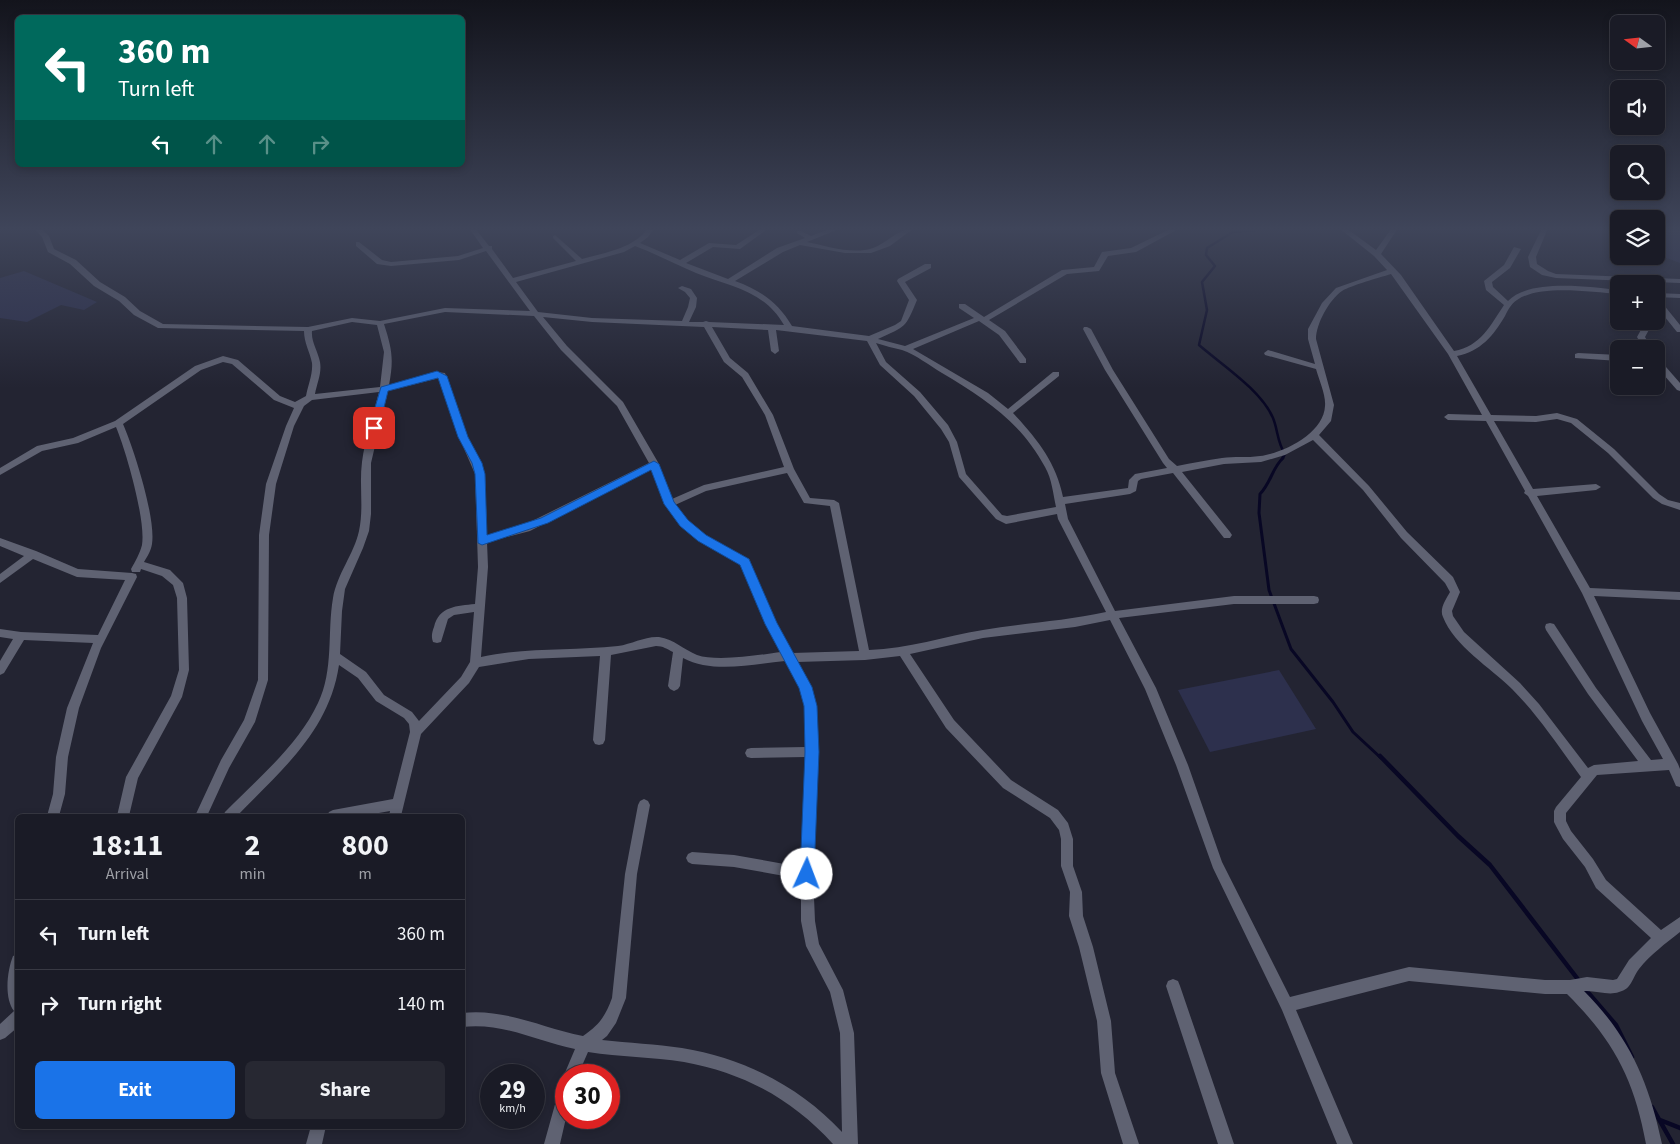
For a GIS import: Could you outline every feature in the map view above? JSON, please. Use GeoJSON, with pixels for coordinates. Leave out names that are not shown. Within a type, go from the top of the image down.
{"type":"FeatureCollection","features":[{"type":"Feature","properties":{"kind":"street"},"geometry":{"type":"LineString","coordinates":[[94,281],[122,299],[150,322],[161,326],[259,326],[308,329],[352,320],[380,323],[445,310],[536,314],[592,320],[706,323],[789,328],[870,339],[906,349],[947,371],[985,395],[1008,413],[1043,454],[1056,483],[1060,505],[1159,709],[1217,864],[1287,1004],[1345,1144]]}},
{"type":"Feature","properties":{"kind":"street"},"geometry":{"type":"LineString","coordinates":[[512,281],[564,348],[620,404],[654,464],[669,504],[692,532],[745,562],[771,624],[805,687],[810,706],[812,752],[807,874],[808,921],[814,946],[836,990],[847,1033],[850,1144]]}},
{"type":"Feature","properties":{"kind":"street"},"geometry":{"type":"LineString","coordinates":[[731,281],[748,287],[761,295],[785,319],[789,328]]}},
{"type":"Feature","properties":{"kind":"street"},"geometry":{"type":"LineString","coordinates":[[870,339],[902,325],[913,300],[902,281]]}},
{"type":"Feature","properties":{"kind":"street"},"geometry":{"type":"LineString","coordinates":[[906,349],[982,319],[1048,281]]}},
{"type":"Feature","properties":{"kind":"street"},"geometry":{"type":"LineString","coordinates":[[870,339],[883,363],[917,394],[945,427],[953,442],[962,475],[998,517],[1006,520],[1060,505],[1133,490],[1134,480],[1138,476],[1224,460],[1261,459],[1285,452],[1314,436],[1324,426],[1330,413],[1330,405],[1312,334],[1328,300],[1339,290],[1363,281]]}},
{"type":"Feature","properties":{"kind":"street"},"geometry":{"type":"LineString","coordinates":[[1399,281],[1452,354],[1528,493],[1587,592],[1646,717],[1680,782]]}},
{"type":"Feature","properties":{"kind":"street"},"geometry":{"type":"LineString","coordinates":[[1488,281],[1489,288],[1510,303]]}},
{"type":"Feature","properties":{"kind":"street"},"geometry":{"type":"LineString","coordinates":[[682,288],[689,290],[693,295],[693,301],[685,323]]}},
{"type":"Feature","properties":{"kind":"street"},"geometry":{"type":"LineString","coordinates":[[1452,354],[1476,349],[1488,336],[1510,303],[1528,293],[1549,290],[1610,292]]}},
{"type":"Feature","properties":{"kind":"street"},"geometry":{"type":"LineString","coordinates":[[1665,295],[1680,296]]}},
{"type":"Feature","properties":{"kind":"street"},"geometry":{"type":"LineString","coordinates":[[962,306],[1002,332],[1023,361]]}},
{"type":"Feature","properties":{"kind":"street"},"geometry":{"type":"LineString","coordinates":[[1665,312],[1680,330]]}},
{"type":"Feature","properties":{"kind":"street"},"geometry":{"type":"LineString","coordinates":[[231,814],[280,762],[316,718],[330,687],[341,585],[364,530],[365,472],[368,448],[384,389],[388,349],[380,323]]}},
{"type":"Feature","properties":{"kind":"street"},"geometry":{"type":"LineString","coordinates":[[706,323],[727,360],[745,374],[769,415],[789,469],[807,501],[834,503],[865,656]]}},
{"type":"Feature","properties":{"kind":"street"},"geometry":{"type":"LineString","coordinates":[[772,328],[775,351]]}},
{"type":"Feature","properties":{"kind":"street"},"geometry":{"type":"LineString","coordinates":[[1086,328],[1109,370],[1166,460],[1227,535]]}},
{"type":"Feature","properties":{"kind":"street"},"geometry":{"type":"LineString","coordinates":[[308,329],[308,337],[316,367],[310,397]]}},
{"type":"Feature","properties":{"kind":"street"},"geometry":{"type":"LineString","coordinates":[[1268,353],[1321,368]]}},
{"type":"Feature","properties":{"kind":"street"},"geometry":{"type":"LineString","coordinates":[[1578,356],[1610,358]]}},
{"type":"Feature","properties":{"kind":"street"},"geometry":{"type":"LineString","coordinates":[[0,472],[40,448],[75,441],[118,423],[198,368],[223,360],[235,362],[276,398],[300,404]]}},
{"type":"Feature","properties":{"kind":"street"},"geometry":{"type":"LineString","coordinates":[[1665,371],[1680,388]]}},
{"type":"Feature","properties":{"kind":"street"},"geometry":{"type":"LineString","coordinates":[[202,814],[225,764],[249,722],[263,680],[266,512],[280,450],[300,404],[310,397],[384,389],[437,374],[442,376],[463,437],[477,463],[480,474],[484,567],[475,663],[465,680],[416,732]]}},
{"type":"Feature","properties":{"kind":"street"},"geometry":{"type":"LineString","coordinates":[[1008,413],[1056,374]]}},
{"type":"Feature","properties":{"kind":"street"},"geometry":{"type":"LineString","coordinates":[[1448,417],[1487,416],[1536,419],[1556,416],[1579,423],[1656,496],[1665,502],[1680,507]]}},
{"type":"Feature","properties":{"kind":"street"},"geometry":{"type":"LineString","coordinates":[[53,814],[60,794],[62,757],[73,708],[101,639],[147,544],[136,476],[125,436],[118,423]]}},
{"type":"Feature","properties":{"kind":"street"},"geometry":{"type":"LineString","coordinates":[[1314,436],[1350,470],[1404,535],[1449,580],[1455,592],[1446,611],[1448,617],[1464,638],[1515,685],[1542,715],[1588,777]]}},
{"type":"Feature","properties":{"kind":"street"},"geometry":{"type":"LineString","coordinates":[[482,540],[544,520],[654,464]]}},
{"type":"Feature","properties":{"kind":"street"},"geometry":{"type":"LineString","coordinates":[[669,504],[704,488],[789,469]]}},
{"type":"Feature","properties":{"kind":"street"},"geometry":{"type":"LineString","coordinates":[[1528,493],[1596,487]]}},
{"type":"Feature","properties":{"kind":"street"},"geometry":{"type":"LineString","coordinates":[[0,542],[33,554],[50,564],[77,573],[132,576]]}},
{"type":"Feature","properties":{"kind":"street"},"geometry":{"type":"LineString","coordinates":[[0,579],[33,554]]}},
{"type":"Feature","properties":{"kind":"street"},"geometry":{"type":"LineString","coordinates":[[123,814],[132,777],[176,697],[184,670],[182,598],[178,583],[166,573],[138,564]]}},
{"type":"Feature","properties":{"kind":"street"},"geometry":{"type":"LineString","coordinates":[[1587,592],[1680,596]]}},
{"type":"Feature","properties":{"kind":"street"},"geometry":{"type":"LineString","coordinates":[[475,663],[527,653],[606,650],[658,642],[668,644],[678,652],[708,662],[790,657],[865,656],[903,652],[983,634],[1075,623],[1113,615],[1234,600],[1314,600]]}},
{"type":"Feature","properties":{"kind":"street"},"geometry":{"type":"LineString","coordinates":[[437,639],[439,620],[445,614],[480,607]]}},
{"type":"Feature","properties":{"kind":"street"},"geometry":{"type":"LineString","coordinates":[[1550,627],[1592,691],[1648,765]]}},
{"type":"Feature","properties":{"kind":"street"},"geometry":{"type":"LineString","coordinates":[[0,633],[21,636],[101,639]]}},
{"type":"Feature","properties":{"kind":"street"},"geometry":{"type":"LineString","coordinates":[[0,670],[21,636]]}},
{"type":"Feature","properties":{"kind":"street"},"geometry":{"type":"LineString","coordinates":[[599,740],[606,650]]}},
{"type":"Feature","properties":{"kind":"street"},"geometry":{"type":"LineString","coordinates":[[674,686],[678,652]]}},
{"type":"Feature","properties":{"kind":"street"},"geometry":{"type":"LineString","coordinates":[[903,652],[950,724],[1007,784],[1054,814],[1064,827],[1067,839],[1066,866],[1076,892],[1076,916],[1086,947],[1104,1021],[1108,1073],[1131,1144]]}},
{"type":"Feature","properties":{"kind":"street"},"geometry":{"type":"LineString","coordinates":[[334,656],[362,676],[380,698],[408,715],[414,722],[416,732],[396,810],[354,814]]}},
{"type":"Feature","properties":{"kind":"street"},"geometry":{"type":"LineString","coordinates":[[751,753],[812,752]]}},
{"type":"Feature","properties":{"kind":"street"},"geometry":{"type":"LineString","coordinates":[[1661,938],[1601,884],[1589,863],[1567,835],[1560,822],[1560,811],[1576,794],[1588,777],[1599,768],[1672,764]]}},
{"type":"Feature","properties":{"kind":"street"},"geometry":{"type":"LineString","coordinates":[[576,1064],[584,1044],[602,1031],[611,1018],[619,998],[631,874],[644,805]]}},
{"type":"Feature","properties":{"kind":"street"},"geometry":{"type":"LineString","coordinates":[[692,858],[734,861],[807,874]]}},
{"type":"Feature","properties":{"kind":"street"},"geometry":{"type":"LineString","coordinates":[[1287,1004],[1409,974],[1546,987],[1613,987],[1621,985],[1634,965],[1661,938],[1680,924]]}},
{"type":"Feature","properties":{"kind":"street"},"geometry":{"type":"LineString","coordinates":[[1174,986],[1226,1144]]}},
{"type":"Feature","properties":{"kind":"street"},"geometry":{"type":"LineString","coordinates":[[1578,986],[1622,1052],[1641,1094],[1651,1124],[1654,1144]]}},
{"type":"Feature","properties":{"kind":"street"},"geometry":{"type":"LineString","coordinates":[[465,1020],[488,1018],[584,1044],[685,1055],[733,1068],[783,1092],[810,1110],[843,1144]]}},
{"type":"Feature","properties":{"kind":"street"},"geometry":{"type":"LineString","coordinates":[[0,1033],[15,1020]]}},
{"type":"Feature","properties":{"kind":"street"},"geometry":{"type":"LineString","coordinates":[[314,1144],[318,1129]]}},
{"type":"Feature","properties":{"kind":"street"},"geometry":{"type":"LineString","coordinates":[[552,1144],[556,1129]]}},
{"type":"Feature","properties":{"kind":"shaded area"},"geometry":{"type":"Polygon","coordinates":[[[0,281],[48,281],[97,302],[84,310],[61,305],[27,322],[0,318],[0,281]]]}},
{"type":"Feature","properties":{"kind":"shaded area"},"geometry":{"type":"Polygon","coordinates":[[[1279,670],[1316,729],[1210,752],[1178,690],[1279,670]]]}},
{"type":"Feature","properties":{"kind":"waterway"},"geometry":{"type":"LineString","coordinates":[[1202,281],[1207,310],[1199,345],[1260,398],[1273,418],[1280,445],[1285,454],[1282,459]]}},
{"type":"Feature","properties":{"kind":"waterway"},"geometry":{"type":"LineString","coordinates":[[1282,459],[1260,494],[1259,513],[1269,590],[1291,649],[1333,702],[1353,732],[1381,758]]}},
{"type":"Feature","properties":{"kind":"waterway"},"geometry":{"type":"LineString","coordinates":[[1380,756],[1458,836],[1490,865],[1580,982]]}},
{"type":"Feature","properties":{"kind":"waterway"},"geometry":{"type":"LineString","coordinates":[[1585,989],[1616,1025],[1632,1057]]}},
{"type":"Feature","properties":{"kind":"waterway"},"geometry":{"type":"LineString","coordinates":[[1652,1107],[1673,1144]]}},
{"type":"Feature","properties":{"kind":"waterway"},"geometry":{"type":"LineString","coordinates":[[1660,1120],[1680,1128]]}},
{"type":"Feature","properties":{"kind":"route"},"geometry":{"type":"LineString","coordinates":[[374,428],[384,389],[437,374],[442,376],[463,437],[477,463],[480,474],[482,540],[527,528],[654,464],[669,504],[692,532],[745,562],[771,624],[790,656],[805,687],[810,706],[812,752],[807,874]]}}]}
